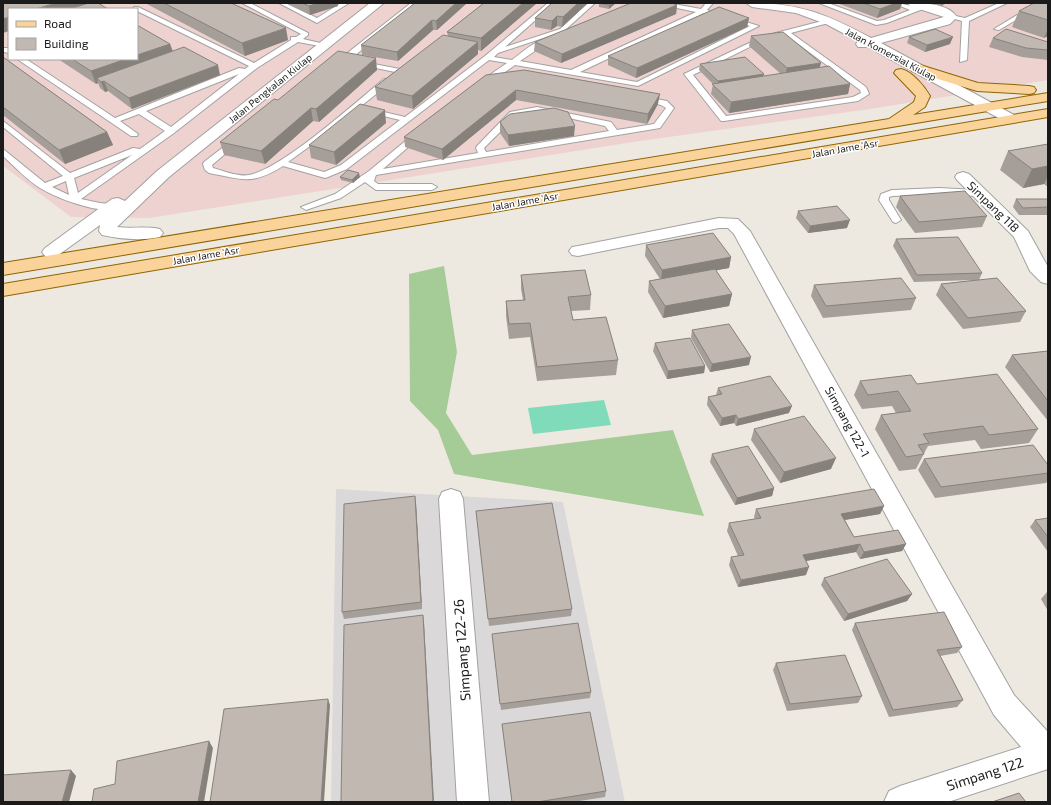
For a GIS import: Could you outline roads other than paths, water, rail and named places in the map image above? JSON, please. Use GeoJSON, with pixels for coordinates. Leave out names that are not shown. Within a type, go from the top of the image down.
{"type":"FeatureCollection","features":[{"type":"Feature","properties":{"kind":"main road"},"geometry":{"type":"LineString","coordinates":[[917,68],[976,87],[1048,90]]}},
{"type":"Feature","properties":{"kind":"main road"},"geometry":{"type":"LineString","coordinates":[[890,122],[920,104],[923,96],[919,89],[902,73]]}},
{"type":"Feature","properties":{"kind":"main road","name":"Jalan Jame 'Asr"},"geometry":{"type":"LineString","coordinates":[[3,290],[990,115],[1048,96]]}},
{"type":"Feature","properties":{"kind":"main road","name":"Jalan Jame 'Asr"},"geometry":{"type":"LineString","coordinates":[[3,269],[968,110]]}},
{"type":"Feature","properties":{"kind":"main road","name":"Jalan Jame 'Asr"},"geometry":{"type":"LineString","coordinates":[[990,115],[1011,120],[1048,113]]}},
{"type":"Feature","properties":{"kind":"main road"},"geometry":{"type":"LineString","coordinates":[[3,260],[306,207],[432,187],[583,164],[736,148]]}},
{"type":"Feature","properties":{"kind":"main road"},"geometry":{"type":"LineString","coordinates":[[3,281],[44,275],[104,273]]}},
{"type":"Feature","properties":{"kind":"street","name":"Jalan Pengkalan Kiulap"},"geometry":{"type":"LineString","coordinates":[[163,174],[378,3]]}},
{"type":"Feature","properties":{"kind":"street","name":"Jalan Komersial Kiulap"},"geometry":{"type":"LineString","coordinates":[[758,4],[798,10],[830,21],[917,68],[990,115]]}},
{"type":"Feature","properties":{"kind":"street","name":"Jalan Komersial Kiulap"},"geometry":{"type":"LineString","coordinates":[[758,4],[789,14],[902,73],[968,110],[990,115]]}},
{"type":"Feature","properties":{"kind":"street"},"geometry":{"type":"LineString","coordinates":[[852,47],[946,21],[951,18],[948,14],[919,7]]}},
{"type":"Feature","properties":{"kind":"street"},"geometry":{"type":"LineString","coordinates":[[154,233],[127,234],[108,231],[108,226],[163,174]]}},
{"type":"Feature","properties":{"kind":"street"},"geometry":{"type":"LineString","coordinates":[[51,252],[69,240],[108,209],[163,174]]}},
{"type":"Feature","properties":{"kind":"street","name":"Simpang 118"},"geometry":{"type":"LineString","coordinates":[[963,178],[1022,235],[1037,267],[1048,278]]}},
{"type":"Feature","properties":{"kind":"street","name":"Simpang 122-1"},"geometry":{"type":"LineString","coordinates":[[578,251],[719,223],[732,223],[741,231],[1004,705],[1048,753]]}},
{"type":"Feature","properties":{"kind":"street","name":"Simpang 122-26"},"geometry":{"type":"LineString","coordinates":[[451,499],[473,802]]}},
{"type":"Feature","properties":{"kind":"street","name":"Simpang 122"},"geometry":{"type":"LineString","coordinates":[[900,802],[1048,753]]}},
{"type":"Feature","properties":{"kind":"lane"},"geometry":{"type":"LineString","coordinates":[[76,199],[171,130],[254,66],[306,34],[245,3]]}},
{"type":"Feature","properties":{"kind":"lane"},"geometry":{"type":"LineString","coordinates":[[282,3],[318,21],[343,4]]}},
{"type":"Feature","properties":{"kind":"lane"},"geometry":{"type":"LineString","coordinates":[[244,133],[207,164],[209,170],[248,178],[262,174],[282,163],[403,68],[340,61],[415,3]]}},
{"type":"Feature","properties":{"kind":"lane"},"geometry":{"type":"LineString","coordinates":[[282,163],[325,175],[344,167],[408,120],[490,56],[552,3]]}},
{"type":"Feature","properties":{"kind":"lane"},"geometry":{"type":"LineString","coordinates":[[490,56],[562,30],[592,3]]}},
{"type":"Feature","properties":{"kind":"lane"},"geometry":{"type":"LineString","coordinates":[[490,56],[514,63],[638,84],[756,26],[703,11],[656,3]]}},
{"type":"Feature","properties":{"kind":"lane"},"geometry":{"type":"LineString","coordinates":[[573,72],[703,11],[710,3]]}},
{"type":"Feature","properties":{"kind":"lane"},"geometry":{"type":"LineString","coordinates":[[822,3],[876,23],[885,22],[919,7]]}},
{"type":"Feature","properties":{"kind":"lane"},"geometry":{"type":"LineString","coordinates":[[896,3],[919,7]]}},
{"type":"Feature","properties":{"kind":"lane"},"geometry":{"type":"LineString","coordinates":[[951,18],[966,20],[1004,3]]}},
{"type":"Feature","properties":{"kind":"lane"},"geometry":{"type":"LineString","coordinates":[[997,29],[1042,3]]}},
{"type":"Feature","properties":{"kind":"lane"},"geometry":{"type":"LineString","coordinates":[[138,9],[254,66]]}},
{"type":"Feature","properties":{"kind":"lane"},"geometry":{"type":"LineString","coordinates":[[963,60],[966,20]]}},
{"type":"Feature","properties":{"kind":"lane"},"geometry":{"type":"LineString","coordinates":[[688,74],[766,37],[830,21]]}},
{"type":"Feature","properties":{"kind":"lane"},"geometry":{"type":"LineString","coordinates":[[476,89],[494,74],[514,63],[538,45],[575,30]]}},
{"type":"Feature","properties":{"kind":"lane"},"geometry":{"type":"LineString","coordinates":[[669,68],[688,74],[724,119],[855,99],[865,94],[863,89],[786,32]]}},
{"type":"Feature","properties":{"kind":"lane"},"geometry":{"type":"LineString","coordinates":[[285,36],[297,40],[325,45]]}},
{"type":"Feature","properties":{"kind":"lane"},"geometry":{"type":"LineString","coordinates":[[22,60],[134,134]]}},
{"type":"Feature","properties":{"kind":"lane"},"geometry":{"type":"LineString","coordinates":[[114,121],[254,66]]}},
{"type":"Feature","properties":{"kind":"lane"},"geometry":{"type":"LineString","coordinates":[[494,74],[510,76]]}},
{"type":"Feature","properties":{"kind":"lane"},"geometry":{"type":"LineString","coordinates":[[372,172],[657,126],[670,108],[664,103],[633,97]]}},
{"type":"Feature","properties":{"kind":"lane"},"geometry":{"type":"LineString","coordinates":[[354,107],[408,120]]}},
{"type":"Feature","properties":{"kind":"lane"},"geometry":{"type":"LineString","coordinates":[[484,155],[480,148],[513,114],[537,109],[608,124],[616,132]]}},
{"type":"Feature","properties":{"kind":"lane"},"geometry":{"type":"LineString","coordinates":[[140,111],[171,130]]}},
{"type":"Feature","properties":{"kind":"lane"},"geometry":{"type":"LineString","coordinates":[[3,123],[69,177],[76,199]]}},
{"type":"Feature","properties":{"kind":"lane"},"geometry":{"type":"LineString","coordinates":[[306,207],[338,196],[372,172],[427,128]]}},
{"type":"Feature","properties":{"kind":"lane"},"geometry":{"type":"LineString","coordinates":[[44,187],[152,144]]}},
{"type":"Feature","properties":{"kind":"lane"},"geometry":{"type":"LineString","coordinates":[[3,152],[44,187],[108,209],[131,205]]}},
{"type":"Feature","properties":{"kind":"lane"},"geometry":{"type":"LineString","coordinates":[[372,172],[369,182],[376,187],[432,187]]}},
{"type":"Feature","properties":{"kind":"lane"},"geometry":{"type":"LineString","coordinates":[[896,220],[884,200],[884,196],[892,193],[939,191],[977,193]]}}]}
